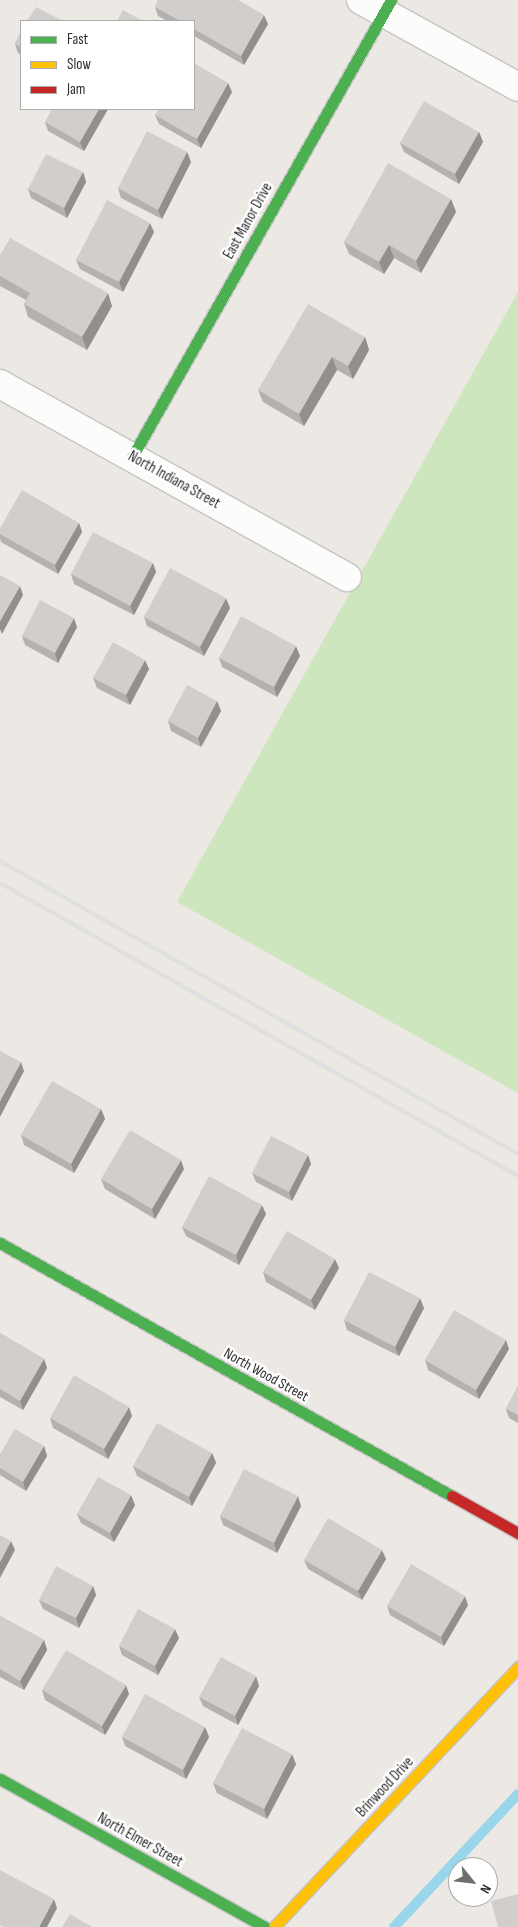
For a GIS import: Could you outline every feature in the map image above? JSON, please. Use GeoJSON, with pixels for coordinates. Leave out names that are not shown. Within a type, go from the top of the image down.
{"type":"FeatureCollection","features":[{"type":"Feature","properties":{"kind":"street"},"geometry":{"type":"LineString","coordinates":[[379,4],[518,88]]}},
{"type":"Feature","properties":{"kind":"street","name":"East Manor Drive"},"geometry":{"type":"LineString","coordinates":[[132,457],[379,4]]}},
{"type":"Feature","properties":{"kind":"street","name":"North Indiana Street"},"geometry":{"type":"LineString","coordinates":[[0,384],[347,577]]}},
{"type":"Feature","properties":{"kind":"street","name":"North Wood Street"},"geometry":{"type":"LineString","coordinates":[[0,1243],[518,1533]]}},
{"type":"Feature","properties":{"kind":"street","name":"Brinwood Drive"},"geometry":{"type":"LineString","coordinates":[[274,1927],[518,1668]]}},
{"type":"Feature","properties":{"kind":"street","name":"North Elmer Street"},"geometry":{"type":"LineString","coordinates":[[0,1779],[265,1927]]}},
{"type":"Feature","properties":{"kind":"green space"},"geometry":{"type":"Polygon","coordinates":[[[518,292],[518,1093],[177,902],[518,292]]]}},
{"type":"Feature","properties":{"kind":"building"},"geometry":{"type":"Polygon","coordinates":[[[158,0],[238,0],[264,15],[241,56],[195,30],[195,20],[178,20],[155,7],[158,0]]]}},
{"type":"Feature","properties":{"kind":"building"},"geometry":{"type":"Polygon","coordinates":[[[36,7],[61,20],[28,20],[36,7]]]}},
{"type":"Feature","properties":{"kind":"building"},"geometry":{"type":"Polygon","coordinates":[[[123,10],[141,20],[118,20],[123,10]]]}},
{"type":"Feature","properties":{"kind":"building"},"geometry":{"type":"Polygon","coordinates":[[[20,34],[20,46],[15,44],[20,34]]]}},
{"type":"Feature","properties":{"kind":"building"},"geometry":{"type":"Polygon","coordinates":[[[195,64],[228,83],[197,139],[155,115],[158,110],[195,110],[195,64]]]}},
{"type":"Feature","properties":{"kind":"building"},"geometry":{"type":"Polygon","coordinates":[[[424,101],[479,132],[455,174],[400,143],[424,101]]]}},
{"type":"Feature","properties":{"kind":"building"},"geometry":{"type":"Polygon","coordinates":[[[51,110],[98,110],[80,142],[45,122],[51,110]]]}},
{"type":"Feature","properties":{"kind":"building"},"geometry":{"type":"Polygon","coordinates":[[[147,131],[187,152],[158,210],[118,188],[147,131]]]}},
{"type":"Feature","properties":{"kind":"building"},"geometry":{"type":"Polygon","coordinates":[[[46,154],[83,172],[64,208],[28,189],[46,154]]]}},
{"type":"Feature","properties":{"kind":"building"},"geometry":{"type":"Polygon","coordinates":[[[388,163],[451,199],[416,261],[389,245],[379,262],[344,242],[388,163]]]}},
{"type":"Feature","properties":{"kind":"building"},"geometry":{"type":"Polygon","coordinates":[[[107,200],[150,223],[119,282],[76,260],[107,200]]]}},
{"type":"Feature","properties":{"kind":"building"},"geometry":{"type":"Polygon","coordinates":[[[10,238],[108,293],[82,337],[24,304],[30,293],[0,276],[0,255],[10,238]]]}},
{"type":"Feature","properties":{"kind":"building"},"geometry":{"type":"Polygon","coordinates":[[[308,304],[365,337],[348,366],[332,357],[299,414],[258,390],[308,304]]]}},
{"type":"Feature","properties":{"kind":"building"},"geometry":{"type":"Polygon","coordinates":[[[22,490],[79,523],[55,565],[0,534],[0,528],[22,490]]]}},
{"type":"Feature","properties":{"kind":"building"},"geometry":{"type":"Polygon","coordinates":[[[93,532],[153,563],[130,606],[71,574],[93,532]]]}},
{"type":"Feature","properties":{"kind":"building"},"geometry":{"type":"Polygon","coordinates":[[[170,568],[226,598],[200,647],[144,617],[170,568]]]}},
{"type":"Feature","properties":{"kind":"building"},"geometry":{"type":"Polygon","coordinates":[[[0,575],[20,586],[0,621],[0,575]]]}},
{"type":"Feature","properties":{"kind":"building"},"geometry":{"type":"Polygon","coordinates":[[[40,600],[74,618],[55,653],[22,636],[40,600]]]}},
{"type":"Feature","properties":{"kind":"building"},"geometry":{"type":"Polygon","coordinates":[[[241,616],[296,646],[274,687],[219,658],[241,616]]]}},
{"type":"Feature","properties":{"kind":"building"},"geometry":{"type":"Polygon","coordinates":[[[113,642],[145,660],[126,695],[93,678],[113,642]]]}},
{"type":"Feature","properties":{"kind":"building"},"geometry":{"type":"Polygon","coordinates":[[[187,685],[217,701],[198,738],[168,721],[187,685]]]}},
{"type":"Feature","properties":{"kind":"building"},"geometry":{"type":"Polygon","coordinates":[[[0,1051],[21,1062],[0,1101],[0,1051]]]}},
{"type":"Feature","properties":{"kind":"building"},"geometry":{"type":"Polygon","coordinates":[[[52,1081],[101,1109],[71,1164],[21,1135],[52,1081]]]}},
{"type":"Feature","properties":{"kind":"building"},"geometry":{"type":"Polygon","coordinates":[[[130,1130],[181,1160],[152,1209],[101,1179],[130,1130]]]}},
{"type":"Feature","properties":{"kind":"building"},"geometry":{"type":"Polygon","coordinates":[[[271,1136],[308,1155],[289,1192],[252,1173],[271,1136]]]}},
{"type":"Feature","properties":{"kind":"building"},"geometry":{"type":"Polygon","coordinates":[[[209,1176],[262,1205],[236,1255],[182,1227],[209,1176]]]}},
{"type":"Feature","properties":{"kind":"building"},"geometry":{"type":"Polygon","coordinates":[[[287,1231],[335,1259],[311,1300],[263,1272],[287,1231]]]}},
{"type":"Feature","properties":{"kind":"building"},"geometry":{"type":"Polygon","coordinates":[[[369,1272],[420,1298],[395,1347],[344,1320],[369,1272]]]}},
{"type":"Feature","properties":{"kind":"building"},"geometry":{"type":"Polygon","coordinates":[[[454,1310],[506,1340],[476,1390],[425,1360],[454,1310]]]}},
{"type":"Feature","properties":{"kind":"building"},"geometry":{"type":"Polygon","coordinates":[[[0,1333],[44,1359],[20,1401],[0,1389],[0,1333]]]}},
{"type":"Feature","properties":{"kind":"building"},"geometry":{"type":"Polygon","coordinates":[[[74,1375],[129,1407],[104,1449],[50,1418],[74,1375]]]}},
{"type":"Feature","properties":{"kind":"building"},"geometry":{"type":"Polygon","coordinates":[[[518,1386],[518,1415],[506,1409],[518,1386]]]}},
{"type":"Feature","properties":{"kind":"building"},"geometry":{"type":"Polygon","coordinates":[[[157,1423],[212,1453],[189,1497],[133,1466],[157,1423]]]}},
{"type":"Feature","properties":{"kind":"building"},"geometry":{"type":"Polygon","coordinates":[[[15,1429],[44,1446],[23,1482],[0,1468],[0,1454],[15,1429]]]}},
{"type":"Feature","properties":{"kind":"building"},"geometry":{"type":"Polygon","coordinates":[[[244,1469],[298,1496],[274,1543],[220,1516],[244,1469]]]}},
{"type":"Feature","properties":{"kind":"building"},"geometry":{"type":"Polygon","coordinates":[[[98,1477],[131,1495],[110,1533],[77,1514],[98,1477]]]}},
{"type":"Feature","properties":{"kind":"building"},"geometry":{"type":"Polygon","coordinates":[[[328,1518],[382,1550],[358,1591],[304,1560],[328,1518]]]}},
{"type":"Feature","properties":{"kind":"building"},"geometry":{"type":"Polygon","coordinates":[[[0,1535],[11,1541],[0,1562],[0,1535]]]}},
{"type":"Feature","properties":{"kind":"building"},"geometry":{"type":"Polygon","coordinates":[[[411,1564],[465,1596],[441,1637],[387,1606],[411,1564]]]}},
{"type":"Feature","properties":{"kind":"building"},"geometry":{"type":"Polygon","coordinates":[[[56,1566],[93,1586],[76,1618],[39,1600],[56,1566]]]}},
{"type":"Feature","properties":{"kind":"building"},"geometry":{"type":"Polygon","coordinates":[[[138,1609],[175,1629],[155,1666],[119,1646],[138,1609]]]}},
{"type":"Feature","properties":{"kind":"building"},"geometry":{"type":"Polygon","coordinates":[[[0,1616],[44,1640],[20,1681],[0,1669],[0,1616]]]}},
{"type":"Feature","properties":{"kind":"building"},"geometry":{"type":"Polygon","coordinates":[[[66,1650],[126,1685],[102,1726],[42,1690],[66,1650]]]}},
{"type":"Feature","properties":{"kind":"building"},"geometry":{"type":"Polygon","coordinates":[[[221,1657],[256,1676],[235,1716],[199,1697],[221,1657]]]}},
{"type":"Feature","properties":{"kind":"building"},"geometry":{"type":"Polygon","coordinates":[[[145,1694],[205,1727],[183,1770],[122,1737],[145,1694]]]}},
{"type":"Feature","properties":{"kind":"building"},"geometry":{"type":"Polygon","coordinates":[[[242,1728],[292,1754],[264,1809],[213,1783],[242,1728]]]}},
{"type":"Feature","properties":{"kind":"building"},"geometry":{"type":"Polygon","coordinates":[[[0,1870],[54,1899],[39,1927],[4,1927],[0,1925],[0,1870]]]}},
{"type":"Feature","properties":{"kind":"building"},"geometry":{"type":"Polygon","coordinates":[[[518,1894],[518,1927],[498,1927],[493,1907],[498,1907],[498,1899],[518,1894]]]}},
{"type":"Feature","properties":{"kind":"building"},"geometry":{"type":"Polygon","coordinates":[[[70,1914],[92,1927],[62,1927],[70,1914]]]}},
{"type":"Feature","properties":{"kind":"waterway"},"geometry":{"type":"LineString","coordinates":[[394,1927],[518,1794]]}},
{"type":"Feature","properties":{"kind":"railway"},"geometry":{"type":"LineString","coordinates":[[0,861],[518,1154]]}},
{"type":"Feature","properties":{"kind":"railway"},"geometry":{"type":"LineString","coordinates":[[0,883],[518,1176]]}},
{"type":"Feature","properties":{"kind":"traffic: fast"},"geometry":{"type":"LineString","coordinates":[[132,457],[391,0]]}},
{"type":"Feature","properties":{"kind":"traffic: fast"},"geometry":{"type":"LineString","coordinates":[[0,1243],[452,1496]]}},
{"type":"Feature","properties":{"kind":"traffic: fast"},"geometry":{"type":"LineString","coordinates":[[0,1779],[265,1927]]}},
{"type":"Feature","properties":{"kind":"traffic: slow"},"geometry":{"type":"LineString","coordinates":[[274,1927],[518,1667]]}},
{"type":"Feature","properties":{"kind":"traffic: jam"},"geometry":{"type":"LineString","coordinates":[[452,1496],[518,1533]]}}]}
